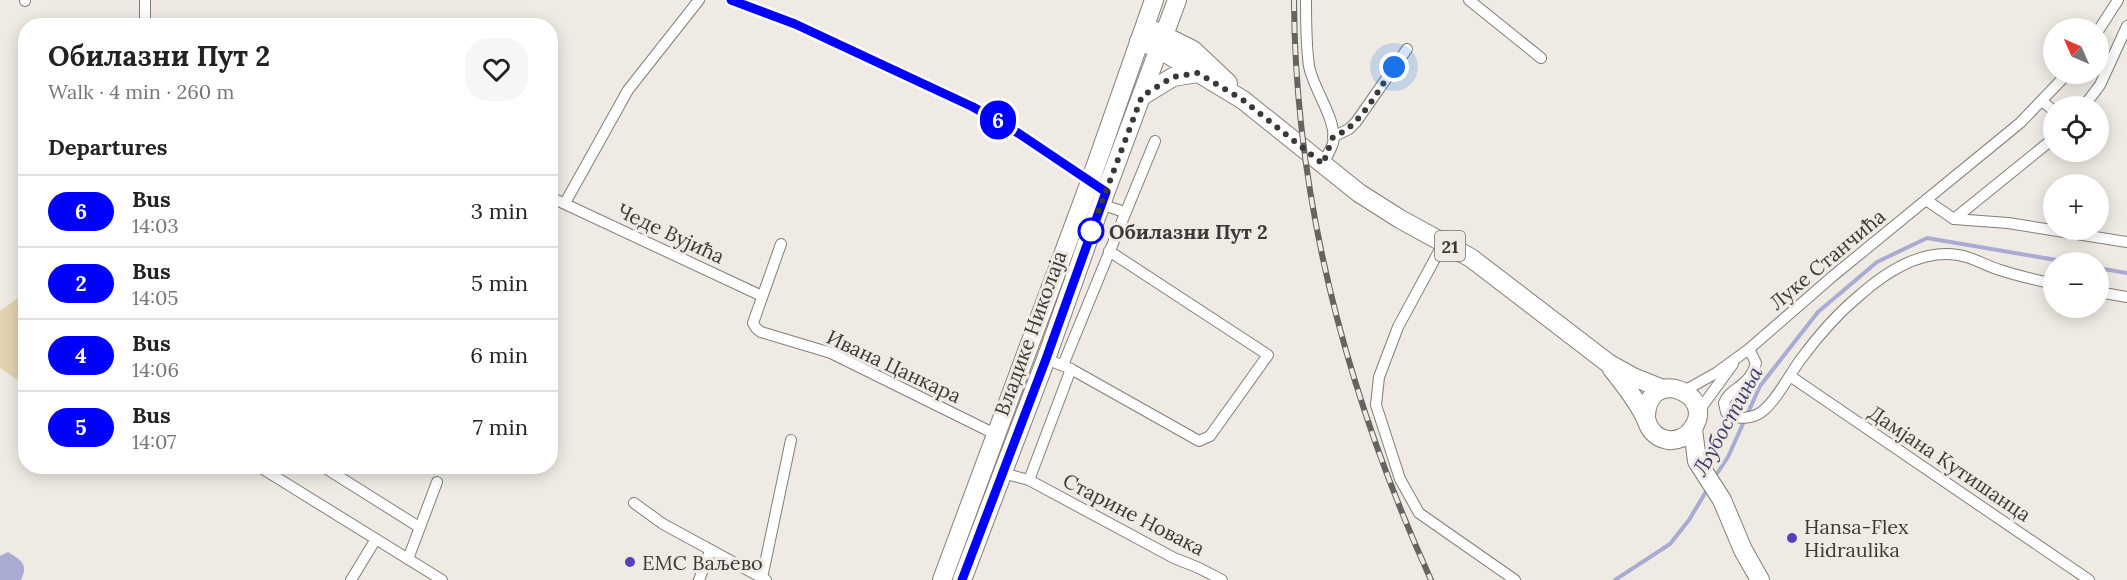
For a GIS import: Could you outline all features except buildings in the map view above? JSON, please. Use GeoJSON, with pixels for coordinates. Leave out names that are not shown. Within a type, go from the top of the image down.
{"type":"FeatureCollection","features":[{"type":"Feature","properties":{"kind":"main road","name":"Владике Николаја"},"geometry":{"type":"LineString","coordinates":[[942,580],[1090,182],[1154,0]]}},
{"type":"Feature","properties":{"kind":"main road","name":"Владике Николаја"},"geometry":{"type":"LineString","coordinates":[[962,580],[1002,473],[1060,365],[1103,198],[1177,0]]}},
{"type":"Feature","properties":{"kind":"main road","name":"21"},"geometry":{"type":"LineString","coordinates":[[1141,34],[1193,50],[1221,75],[1243,100]]}},
{"type":"Feature","properties":{"kind":"main road","name":"21"},"geometry":{"type":"LineString","coordinates":[[1161,42],[1198,73],[1243,100],[1380,207],[1444,242],[1483,267],[1608,363],[1633,377],[1663,389],[1684,391],[1691,396],[1696,404],[1695,421],[1699,464]]}},
{"type":"Feature","properties":{"kind":"main road"},"geometry":{"type":"LineString","coordinates":[[1142,96],[1173,77],[1198,73]]}},
{"type":"Feature","properties":{"kind":"main road","name":"21"},"geometry":{"type":"LineString","coordinates":[[1608,363],[1631,394],[1652,431],[1665,439],[1672,440],[1699,464],[1722,500],[1743,550],[1760,580]]}},
{"type":"Feature","properties":{"kind":"main road"},"geometry":{"type":"LineString","coordinates":[[1646,418],[1646,410],[1652,397],[1663,389]]}},
{"type":"Feature","properties":{"kind":"main road"},"geometry":{"type":"LineString","coordinates":[[1672,440],[1688,435],[1695,421]]}},
{"type":"Feature","properties":{"kind":"main road","name":"21"},"geometry":{"type":"LineString","coordinates":[[1743,550],[1748,580]]}},
{"type":"Feature","properties":{"kind":"street"},"geometry":{"type":"LineString","coordinates":[[145,0],[145,18]]}},
{"type":"Feature","properties":{"kind":"street"},"geometry":{"type":"LineString","coordinates":[[565,203],[628,90],[699,0]]}},
{"type":"Feature","properties":{"kind":"street"},"geometry":{"type":"LineString","coordinates":[[730,0],[795,24],[973,107],[1008,126],[1090,182],[1103,198],[1124,212]]}},
{"type":"Feature","properties":{"kind":"street"},"geometry":{"type":"LineString","coordinates":[[1306,0],[1309,66],[1333,137],[1323,164]]}},
{"type":"Feature","properties":{"kind":"street"},"geometry":{"type":"LineString","coordinates":[[1468,0],[1541,58]]}},
{"type":"Feature","properties":{"kind":"street"},"geometry":{"type":"LineString","coordinates":[[2106,18],[2118,0]]}},
{"type":"Feature","properties":{"kind":"street"},"geometry":{"type":"LineString","coordinates":[[2092,96],[2100,85],[2127,26]]}},
{"type":"Feature","properties":{"kind":"street"},"geometry":{"type":"LineString","coordinates":[[1333,137],[1343,133],[1356,122],[1407,49]]}},
{"type":"Feature","properties":{"kind":"street","name":"Луке Станчића"},"geometry":{"type":"LineString","coordinates":[[1684,391],[1734,361],[1749,349],[1833,276],[2005,136],[2058,84]]}},
{"type":"Feature","properties":{"kind":"street"},"geometry":{"type":"LineString","coordinates":[[1029,480],[1060,365],[1155,141]]}},
{"type":"Feature","properties":{"kind":"street"},"geometry":{"type":"LineString","coordinates":[[1954,219],[2043,147]]}},
{"type":"Feature","properties":{"kind":"street","name":"Чеде Вујића"},"geometry":{"type":"LineString","coordinates":[[558,200],[762,296]]}},
{"type":"Feature","properties":{"kind":"street"},"geometry":{"type":"LineString","coordinates":[[1926,200],[1954,219],[2007,223],[2127,242]]}},
{"type":"Feature","properties":{"kind":"street"},"geometry":{"type":"LineString","coordinates":[[1444,242],[1395,336],[1379,377],[1376,405],[1400,478],[1419,513],[1515,580]]}},
{"type":"Feature","properties":{"kind":"street","name":"Ивана Цанкара"},"geometry":{"type":"LineString","coordinates":[[781,244],[753,323],[756,328],[761,332],[831,353],[997,435]]}},
{"type":"Feature","properties":{"kind":"street"},"geometry":{"type":"LineString","coordinates":[[1060,365],[1199,441],[1210,436],[1268,355],[1109,251]]}},
{"type":"Feature","properties":{"kind":"street"},"geometry":{"type":"LineString","coordinates":[[1749,349],[1756,363],[1752,375],[1743,386],[1727,396],[1724,403],[1726,412],[1736,418],[1755,416],[1763,411],[1817,339],[1860,295],[1912,260],[1942,253],[1959,255],[1999,270],[2043,281]]}},
{"type":"Feature","properties":{"kind":"street"},"geometry":{"type":"LineString","coordinates":[[2109,294],[2127,297]]}},
{"type":"Feature","properties":{"kind":"street","name":"Луке Станчића"},"geometry":{"type":"LineString","coordinates":[[1695,421],[1731,370],[1734,361]]}},
{"type":"Feature","properties":{"kind":"street","name":"Дамјана Кутишанца"},"geometry":{"type":"LineString","coordinates":[[1790,376],[2089,580]]}},
{"type":"Feature","properties":{"kind":"street"},"geometry":{"type":"LineString","coordinates":[[634,503],[663,524],[764,579],[791,440]]}},
{"type":"Feature","properties":{"kind":"street","name":"Старине Новака"},"geometry":{"type":"LineString","coordinates":[[1002,473],[1029,480],[1174,558],[1222,580]]}},
{"type":"Feature","properties":{"kind":"street"},"geometry":{"type":"LineString","coordinates":[[271,474],[442,580]]}},
{"type":"Feature","properties":{"kind":"street"},"geometry":{"type":"LineString","coordinates":[[335,474],[419,527]]}},
{"type":"Feature","properties":{"kind":"street"},"geometry":{"type":"LineString","coordinates":[[408,559],[437,482]]}},
{"type":"Feature","properties":{"kind":"street"},"geometry":{"type":"LineString","coordinates":[[351,580],[376,539]]}},
{"type":"Feature","properties":{"kind":"street"},"geometry":{"type":"LineString","coordinates":[[699,580],[710,551]]}},
{"type":"Feature","properties":{"kind":"shaded area"},"geometry":{"type":"Polygon","coordinates":[[[18,298],[18,380],[0,368],[0,311],[18,298]]]}},
{"type":"Feature","properties":{"kind":"water"},"geometry":{"type":"Polygon","coordinates":[[[8,552],[24,566],[21,580],[0,580],[0,556],[8,552]]]}},
{"type":"Feature","properties":{"kind":"waterway","name":"Љубостиња"},"geometry":{"type":"LineString","coordinates":[[1714,478],[1728,457],[1760,386],[1818,312],[1877,262],[1927,238],[2043,258]]}},
{"type":"Feature","properties":{"kind":"waterway","name":"Љубостиња"},"geometry":{"type":"LineString","coordinates":[[2109,270],[2127,273]]}},
{"type":"Feature","properties":{"kind":"waterway","name":"Љубостиња"},"geometry":{"type":"LineString","coordinates":[[1615,580],[1670,544],[1689,520],[1707,490]]}},
{"type":"Feature","properties":{"kind":"railway"},"geometry":{"type":"LineString","coordinates":[[1294,0],[1297,75],[1304,150],[1316,224],[1332,297],[1351,369],[1375,441],[1401,511],[1431,580]]}},
{"type":"Feature","properties":{"kind":"bus line","name":"6"},"geometry":{"type":"LineString","coordinates":[[731,0],[795,24],[999,120],[1106,192],[1046,359],[962,580]]}},
{"type":"Feature","properties":{"kind":"place","name":"Обилазни Пут 2"},"geometry":{"type":"Point","coordinates":[1091,231]}},
{"type":"Feature","properties":{"kind":"place","name":"Hansa-Flex Hidraulika"},"geometry":{"type":"Point","coordinates":[1792,538]}},
{"type":"Feature","properties":{"kind":"place","name":"ЕМС Ваљево"},"geometry":{"type":"Point","coordinates":[630,562]}},
{"type":"Feature","properties":{"kind":"route"},"geometry":{"type":"LineString","coordinates":[[1091,231],[1142,96],[1167,80],[1198,73],[1243,100],[1323,164],[1333,137],[1343,133],[1356,122],[1394,67]]}}]}
